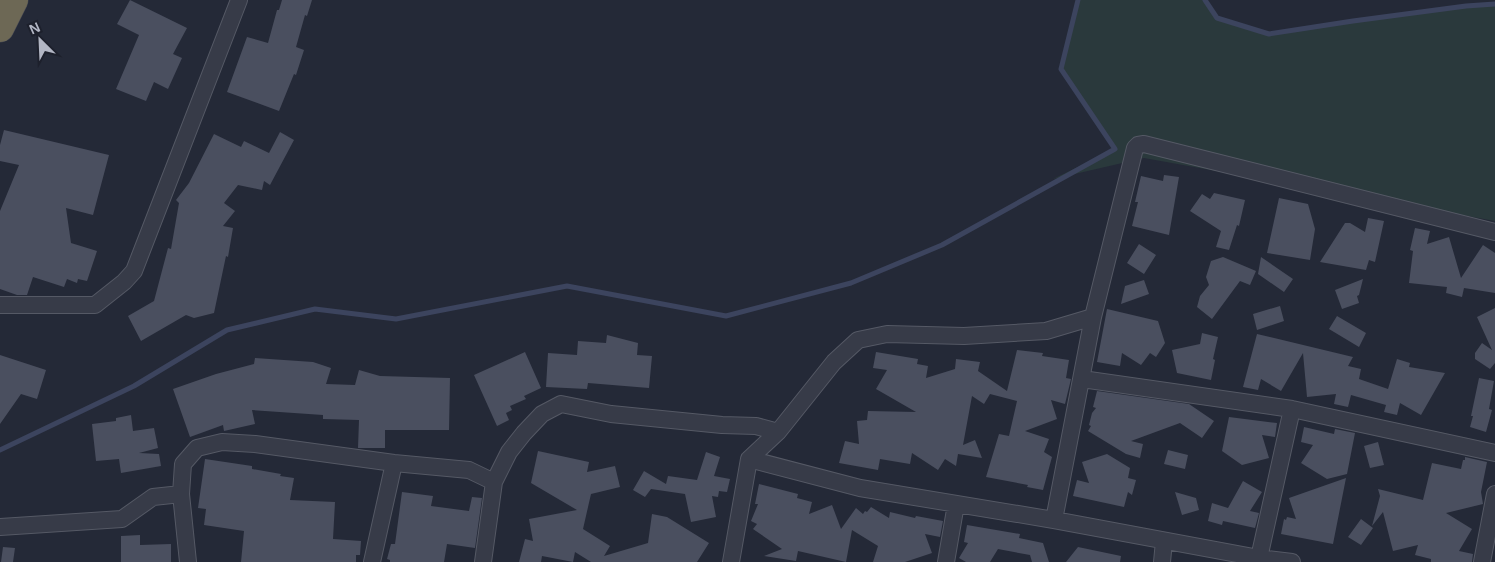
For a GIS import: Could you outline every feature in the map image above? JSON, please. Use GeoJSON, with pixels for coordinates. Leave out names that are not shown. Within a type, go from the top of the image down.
{"type":"FeatureCollection","features":[{"type":"Feature","properties":{"kind":"highway"},"geometry":{"type":"LineString","coordinates":[[0,28],[14,0]]}},
{"type":"Feature","properties":{"kind":"street"},"geometry":{"type":"LineString","coordinates":[[0,305],[95,304],[124,282],[134,271],[239,0]]}},
{"type":"Feature","properties":{"kind":"street"},"geometry":{"type":"LineString","coordinates":[[1054,520],[1094,317],[1135,148],[1138,145],[1144,144],[1495,232]]}},
{"type":"Feature","properties":{"kind":"street"},"geometry":{"type":"LineString","coordinates":[[732,562],[749,460],[778,432],[834,362],[858,340],[887,334],[964,336],[1046,331],[1094,317]]}},
{"type":"Feature","properties":{"kind":"street"},"geometry":{"type":"LineString","coordinates":[[1082,379],[1292,409],[1495,453]]}},
{"type":"Feature","properties":{"kind":"street"},"geometry":{"type":"LineString","coordinates":[[483,562],[494,482],[509,452],[524,433],[542,414],[561,404],[611,414],[722,425],[756,426],[778,432]]}},
{"type":"Feature","properties":{"kind":"street"},"geometry":{"type":"LineString","coordinates":[[1259,558],[1292,409]]}},
{"type":"Feature","properties":{"kind":"street"},"geometry":{"type":"LineString","coordinates":[[188,562],[181,494],[183,464],[197,448],[222,442],[255,444],[394,463],[469,470],[494,482]]}},
{"type":"Feature","properties":{"kind":"street"},"geometry":{"type":"LineString","coordinates":[[749,460],[860,488],[1054,520],[1259,558],[1292,562]]}},
{"type":"Feature","properties":{"kind":"street"},"geometry":{"type":"LineString","coordinates":[[372,562],[394,463]]}},
{"type":"Feature","properties":{"kind":"street"},"geometry":{"type":"LineString","coordinates":[[0,527],[122,519],[153,497],[181,494]]}},
{"type":"Feature","properties":{"kind":"street"},"geometry":{"type":"LineString","coordinates":[[1482,562],[1495,494]]}},
{"type":"Feature","properties":{"kind":"street"},"geometry":{"type":"LineString","coordinates":[[946,562],[956,504]]}},
{"type":"Feature","properties":{"kind":"street"},"geometry":{"type":"LineString","coordinates":[[1162,562],[1164,541]]}},
{"type":"Feature","properties":{"kind":"shaded area"},"geometry":{"type":"Polygon","coordinates":[[[1078,0],[1205,0],[1217,18],[1269,34],[1466,6],[1495,4],[1495,221],[1144,158],[1053,179],[1115,149],[1061,69],[1078,0]]]}},
{"type":"Feature","properties":{"kind":"building"},"geometry":{"type":"Polygon","coordinates":[[[130,0],[187,28],[173,54],[182,58],[168,89],[154,82],[146,101],[116,89],[139,35],[117,24],[130,0]]]}},
{"type":"Feature","properties":{"kind":"building"},"geometry":{"type":"Polygon","coordinates":[[[282,0],[312,0],[307,16],[305,15],[296,47],[304,50],[296,75],[294,74],[279,111],[227,92],[247,37],[268,43],[277,10],[279,10],[282,0]]]}},
{"type":"Feature","properties":{"kind":"building"},"geometry":{"type":"Polygon","coordinates":[[[4,130],[109,155],[93,215],[66,208],[71,243],[97,251],[87,281],[78,279],[77,283],[67,279],[64,287],[33,277],[27,295],[17,295],[0,289],[0,211],[19,165],[0,161],[0,145],[4,130]]]}},
{"type":"Feature","properties":{"kind":"building"},"geometry":{"type":"Polygon","coordinates":[[[280,132],[294,140],[270,185],[264,181],[262,190],[238,185],[224,203],[235,211],[223,226],[233,228],[214,313],[194,318],[186,315],[141,341],[128,316],[154,301],[168,248],[171,249],[179,203],[176,200],[189,183],[214,134],[241,147],[244,141],[269,153],[280,132]]]}},
{"type":"Feature","properties":{"kind":"building"},"geometry":{"type":"Polygon","coordinates":[[[1164,175],[1179,177],[1169,235],[1132,226],[1138,202],[1135,202],[1141,176],[1163,181],[1164,175]]]}},
{"type":"Feature","properties":{"kind":"building"},"geometry":{"type":"Polygon","coordinates":[[[1214,193],[1245,200],[1239,226],[1237,225],[1229,250],[1216,247],[1221,231],[1190,211],[1202,194],[1210,199],[1214,193]]]}},
{"type":"Feature","properties":{"kind":"building"},"geometry":{"type":"Polygon","coordinates":[[[1279,198],[1308,204],[1315,229],[1310,260],[1267,253],[1279,198]]]}},
{"type":"Feature","properties":{"kind":"building"},"geometry":{"type":"Polygon","coordinates":[[[1368,218],[1384,221],[1375,262],[1369,260],[1366,270],[1320,262],[1345,223],[1350,223],[1365,232],[1368,218]]]}},
{"type":"Feature","properties":{"kind":"building"},"geometry":{"type":"Polygon","coordinates":[[[1415,228],[1430,231],[1427,244],[1449,237],[1461,278],[1483,245],[1495,253],[1495,293],[1464,288],[1462,297],[1446,293],[1447,287],[1409,283],[1413,251],[1410,250],[1415,228]]]}},
{"type":"Feature","properties":{"kind":"building"},"geometry":{"type":"Polygon","coordinates":[[[1139,244],[1156,255],[1144,274],[1127,263],[1139,244]]]}},
{"type":"Feature","properties":{"kind":"building"},"geometry":{"type":"Polygon","coordinates":[[[1223,257],[1256,271],[1250,285],[1240,281],[1212,319],[1197,307],[1200,296],[1209,285],[1206,277],[1211,261],[1223,257]]]}},
{"type":"Feature","properties":{"kind":"building"},"geometry":{"type":"Polygon","coordinates":[[[1261,257],[1293,279],[1284,292],[1258,274],[1261,257]]]}},
{"type":"Feature","properties":{"kind":"building"},"geometry":{"type":"Polygon","coordinates":[[[1363,279],[1359,295],[1357,296],[1359,303],[1342,309],[1335,290],[1363,279]]]}},
{"type":"Feature","properties":{"kind":"building"},"geometry":{"type":"Polygon","coordinates":[[[1144,280],[1149,294],[1121,304],[1125,286],[1144,280]]]}},
{"type":"Feature","properties":{"kind":"building"},"geometry":{"type":"Polygon","coordinates":[[[1280,306],[1284,321],[1257,330],[1253,314],[1280,306]]]}},
{"type":"Feature","properties":{"kind":"building"},"geometry":{"type":"Polygon","coordinates":[[[1495,308],[1495,363],[1490,369],[1475,359],[1475,353],[1482,343],[1492,350],[1477,317],[1495,308]]]}},
{"type":"Feature","properties":{"kind":"building"},"geometry":{"type":"Polygon","coordinates":[[[1107,309],[1158,321],[1165,343],[1156,357],[1150,353],[1141,365],[1122,353],[1120,366],[1097,362],[1107,309]]]}},
{"type":"Feature","properties":{"kind":"building"},"geometry":{"type":"Polygon","coordinates":[[[1337,316],[1366,333],[1359,347],[1329,329],[1337,316]]]}},
{"type":"Feature","properties":{"kind":"building"},"geometry":{"type":"Polygon","coordinates":[[[1202,333],[1218,337],[1211,380],[1177,373],[1172,350],[1200,344],[1202,333]]]}},
{"type":"Feature","properties":{"kind":"building"},"geometry":{"type":"Polygon","coordinates":[[[1257,334],[1353,357],[1348,366],[1361,369],[1359,379],[1388,389],[1397,359],[1410,363],[1409,367],[1445,373],[1421,415],[1400,403],[1397,415],[1384,412],[1386,405],[1351,395],[1348,407],[1334,404],[1336,394],[1307,397],[1303,353],[1281,391],[1261,379],[1258,390],[1243,387],[1257,334]]]}},
{"type":"Feature","properties":{"kind":"building"},"geometry":{"type":"Polygon","coordinates":[[[607,335],[638,343],[637,355],[652,356],[649,388],[588,383],[587,389],[546,387],[548,353],[577,355],[578,341],[606,343],[607,335]]]}},
{"type":"Feature","properties":{"kind":"building"},"geometry":{"type":"Polygon","coordinates":[[[1017,350],[1043,353],[1042,356],[1069,360],[1066,378],[1071,379],[1065,404],[1051,400],[1057,419],[1025,431],[1049,439],[1044,452],[1052,457],[1043,490],[1027,487],[1028,485],[986,477],[999,434],[1009,436],[1017,401],[990,394],[984,404],[972,396],[963,445],[975,440],[982,458],[958,454],[956,466],[945,459],[938,470],[912,453],[910,464],[880,459],[878,470],[839,463],[845,441],[859,444],[857,421],[867,420],[868,411],[916,412],[876,389],[887,370],[873,368],[876,352],[918,359],[917,364],[928,366],[926,378],[955,369],[956,359],[980,362],[978,371],[1007,391],[1017,350]]]}},
{"type":"Feature","properties":{"kind":"building"},"geometry":{"type":"Polygon","coordinates":[[[525,352],[541,388],[524,396],[526,399],[510,406],[512,410],[506,413],[509,420],[497,426],[474,375],[525,352]]]}},
{"type":"Feature","properties":{"kind":"building"},"geometry":{"type":"Polygon","coordinates":[[[0,355],[46,370],[37,399],[21,394],[0,424],[0,355]]]}},
{"type":"Feature","properties":{"kind":"building"},"geometry":{"type":"Polygon","coordinates":[[[255,358],[313,362],[331,368],[326,384],[355,385],[359,370],[380,376],[450,378],[449,430],[385,430],[385,448],[358,448],[359,420],[323,419],[323,415],[252,410],[255,424],[224,431],[223,425],[190,437],[173,389],[216,374],[254,364],[255,358]]]}},
{"type":"Feature","properties":{"kind":"building"},"geometry":{"type":"Polygon","coordinates":[[[1479,378],[1494,381],[1489,409],[1492,410],[1486,432],[1470,427],[1479,378]]]}},
{"type":"Feature","properties":{"kind":"building"},"geometry":{"type":"Polygon","coordinates":[[[1097,391],[1189,404],[1214,421],[1202,438],[1180,423],[1131,441],[1143,444],[1140,458],[1126,454],[1088,431],[1091,426],[1089,425],[1092,413],[1096,408],[1093,407],[1097,391]]]}},
{"type":"Feature","properties":{"kind":"building"},"geometry":{"type":"Polygon","coordinates":[[[131,415],[133,431],[154,428],[158,448],[139,453],[159,454],[161,466],[121,473],[119,459],[96,461],[92,424],[116,421],[116,418],[131,415]]]}},
{"type":"Feature","properties":{"kind":"building"},"geometry":{"type":"Polygon","coordinates":[[[1229,417],[1277,423],[1275,437],[1262,435],[1269,458],[1242,465],[1222,451],[1229,417]]]}},
{"type":"Feature","properties":{"kind":"building"},"geometry":{"type":"Polygon","coordinates":[[[1304,427],[1334,434],[1335,429],[1355,433],[1347,474],[1327,479],[1301,463],[1313,445],[1301,442],[1304,427]]]}},
{"type":"Feature","properties":{"kind":"building"},"geometry":{"type":"Polygon","coordinates":[[[1378,442],[1384,465],[1370,468],[1364,446],[1378,442]]]}},
{"type":"Feature","properties":{"kind":"building"},"geometry":{"type":"Polygon","coordinates":[[[1168,450],[1188,455],[1185,469],[1164,464],[1168,450]]]}},
{"type":"Feature","properties":{"kind":"building"},"geometry":{"type":"Polygon","coordinates":[[[538,451],[589,462],[587,472],[615,466],[620,487],[591,494],[583,529],[610,546],[604,556],[648,543],[652,514],[667,517],[709,543],[697,562],[591,562],[575,552],[573,562],[542,556],[541,562],[519,562],[525,539],[533,541],[529,519],[577,510],[531,483],[538,451]]]}},
{"type":"Feature","properties":{"kind":"building"},"geometry":{"type":"Polygon","coordinates":[[[706,452],[720,457],[714,476],[730,479],[727,492],[719,491],[718,497],[712,496],[716,517],[691,522],[685,494],[651,489],[645,497],[633,490],[644,471],[666,484],[668,476],[697,480],[706,452]]]}},
{"type":"Feature","properties":{"kind":"building"},"geometry":{"type":"Polygon","coordinates":[[[1107,454],[1130,468],[1128,478],[1136,480],[1132,495],[1128,492],[1124,507],[1073,496],[1077,480],[1089,483],[1082,462],[1107,454]]]}},
{"type":"Feature","properties":{"kind":"building"},"geometry":{"type":"Polygon","coordinates":[[[1465,457],[1487,462],[1481,492],[1483,504],[1446,513],[1472,529],[1459,551],[1473,554],[1472,562],[1431,562],[1431,559],[1415,555],[1418,545],[1393,551],[1383,512],[1372,526],[1380,496],[1378,489],[1423,500],[1432,463],[1461,469],[1465,457]]]}},
{"type":"Feature","properties":{"kind":"building"},"geometry":{"type":"Polygon","coordinates":[[[205,459],[252,466],[252,469],[294,478],[290,500],[335,502],[333,539],[361,541],[360,555],[356,555],[356,562],[241,562],[244,531],[204,525],[206,509],[198,508],[205,459]]]}},
{"type":"Feature","properties":{"kind":"building"},"geometry":{"type":"Polygon","coordinates":[[[1346,478],[1333,544],[1281,534],[1284,519],[1286,520],[1287,517],[1296,519],[1289,498],[1346,478]]]}},
{"type":"Feature","properties":{"kind":"building"},"geometry":{"type":"Polygon","coordinates":[[[1243,481],[1262,492],[1250,511],[1259,513],[1255,528],[1223,521],[1222,525],[1208,521],[1212,503],[1228,508],[1243,481]]]}},
{"type":"Feature","properties":{"kind":"building"},"geometry":{"type":"Polygon","coordinates":[[[759,484],[798,494],[797,498],[812,502],[809,514],[832,505],[841,529],[856,508],[863,514],[871,507],[889,518],[890,512],[915,518],[916,516],[943,521],[940,537],[925,534],[932,553],[905,562],[873,562],[878,546],[852,530],[846,562],[798,551],[796,561],[764,556],[782,549],[753,529],[757,524],[751,521],[758,504],[755,504],[759,484]]]}},
{"type":"Feature","properties":{"kind":"building"},"geometry":{"type":"Polygon","coordinates":[[[402,492],[433,496],[431,506],[469,511],[472,497],[482,498],[475,548],[447,544],[444,562],[390,562],[387,559],[391,544],[395,544],[402,492]]]}},
{"type":"Feature","properties":{"kind":"building"},"geometry":{"type":"Polygon","coordinates":[[[1175,492],[1196,498],[1199,510],[1182,515],[1175,492]]]}},
{"type":"Feature","properties":{"kind":"building"},"geometry":{"type":"Polygon","coordinates":[[[1361,519],[1373,528],[1361,545],[1348,537],[1361,519]]]}},
{"type":"Feature","properties":{"kind":"building"},"geometry":{"type":"Polygon","coordinates":[[[967,525],[1020,534],[1019,538],[1043,543],[1049,562],[1032,562],[1030,555],[998,549],[990,562],[966,562],[959,558],[968,543],[964,542],[967,525]]]}},
{"type":"Feature","properties":{"kind":"building"},"geometry":{"type":"Polygon","coordinates":[[[140,535],[140,545],[171,544],[171,562],[121,562],[121,536],[140,535]]]}},
{"type":"Feature","properties":{"kind":"building"},"geometry":{"type":"Polygon","coordinates":[[[3,547],[15,548],[13,562],[1,562],[3,547]]]}},
{"type":"Feature","properties":{"kind":"building"},"geometry":{"type":"Polygon","coordinates":[[[1078,547],[1121,556],[1120,562],[1066,562],[1078,547]]]}},
{"type":"Feature","properties":{"kind":"waterway"},"geometry":{"type":"LineString","coordinates":[[0,450],[134,386],[227,330],[315,309],[396,319],[567,286],[726,316],[851,283],[942,245],[1115,149],[1061,69],[1078,0]]}},
{"type":"Feature","properties":{"kind":"waterway"},"geometry":{"type":"LineString","coordinates":[[1205,0],[1217,18],[1269,34],[1353,21],[1495,4]]}}]}
